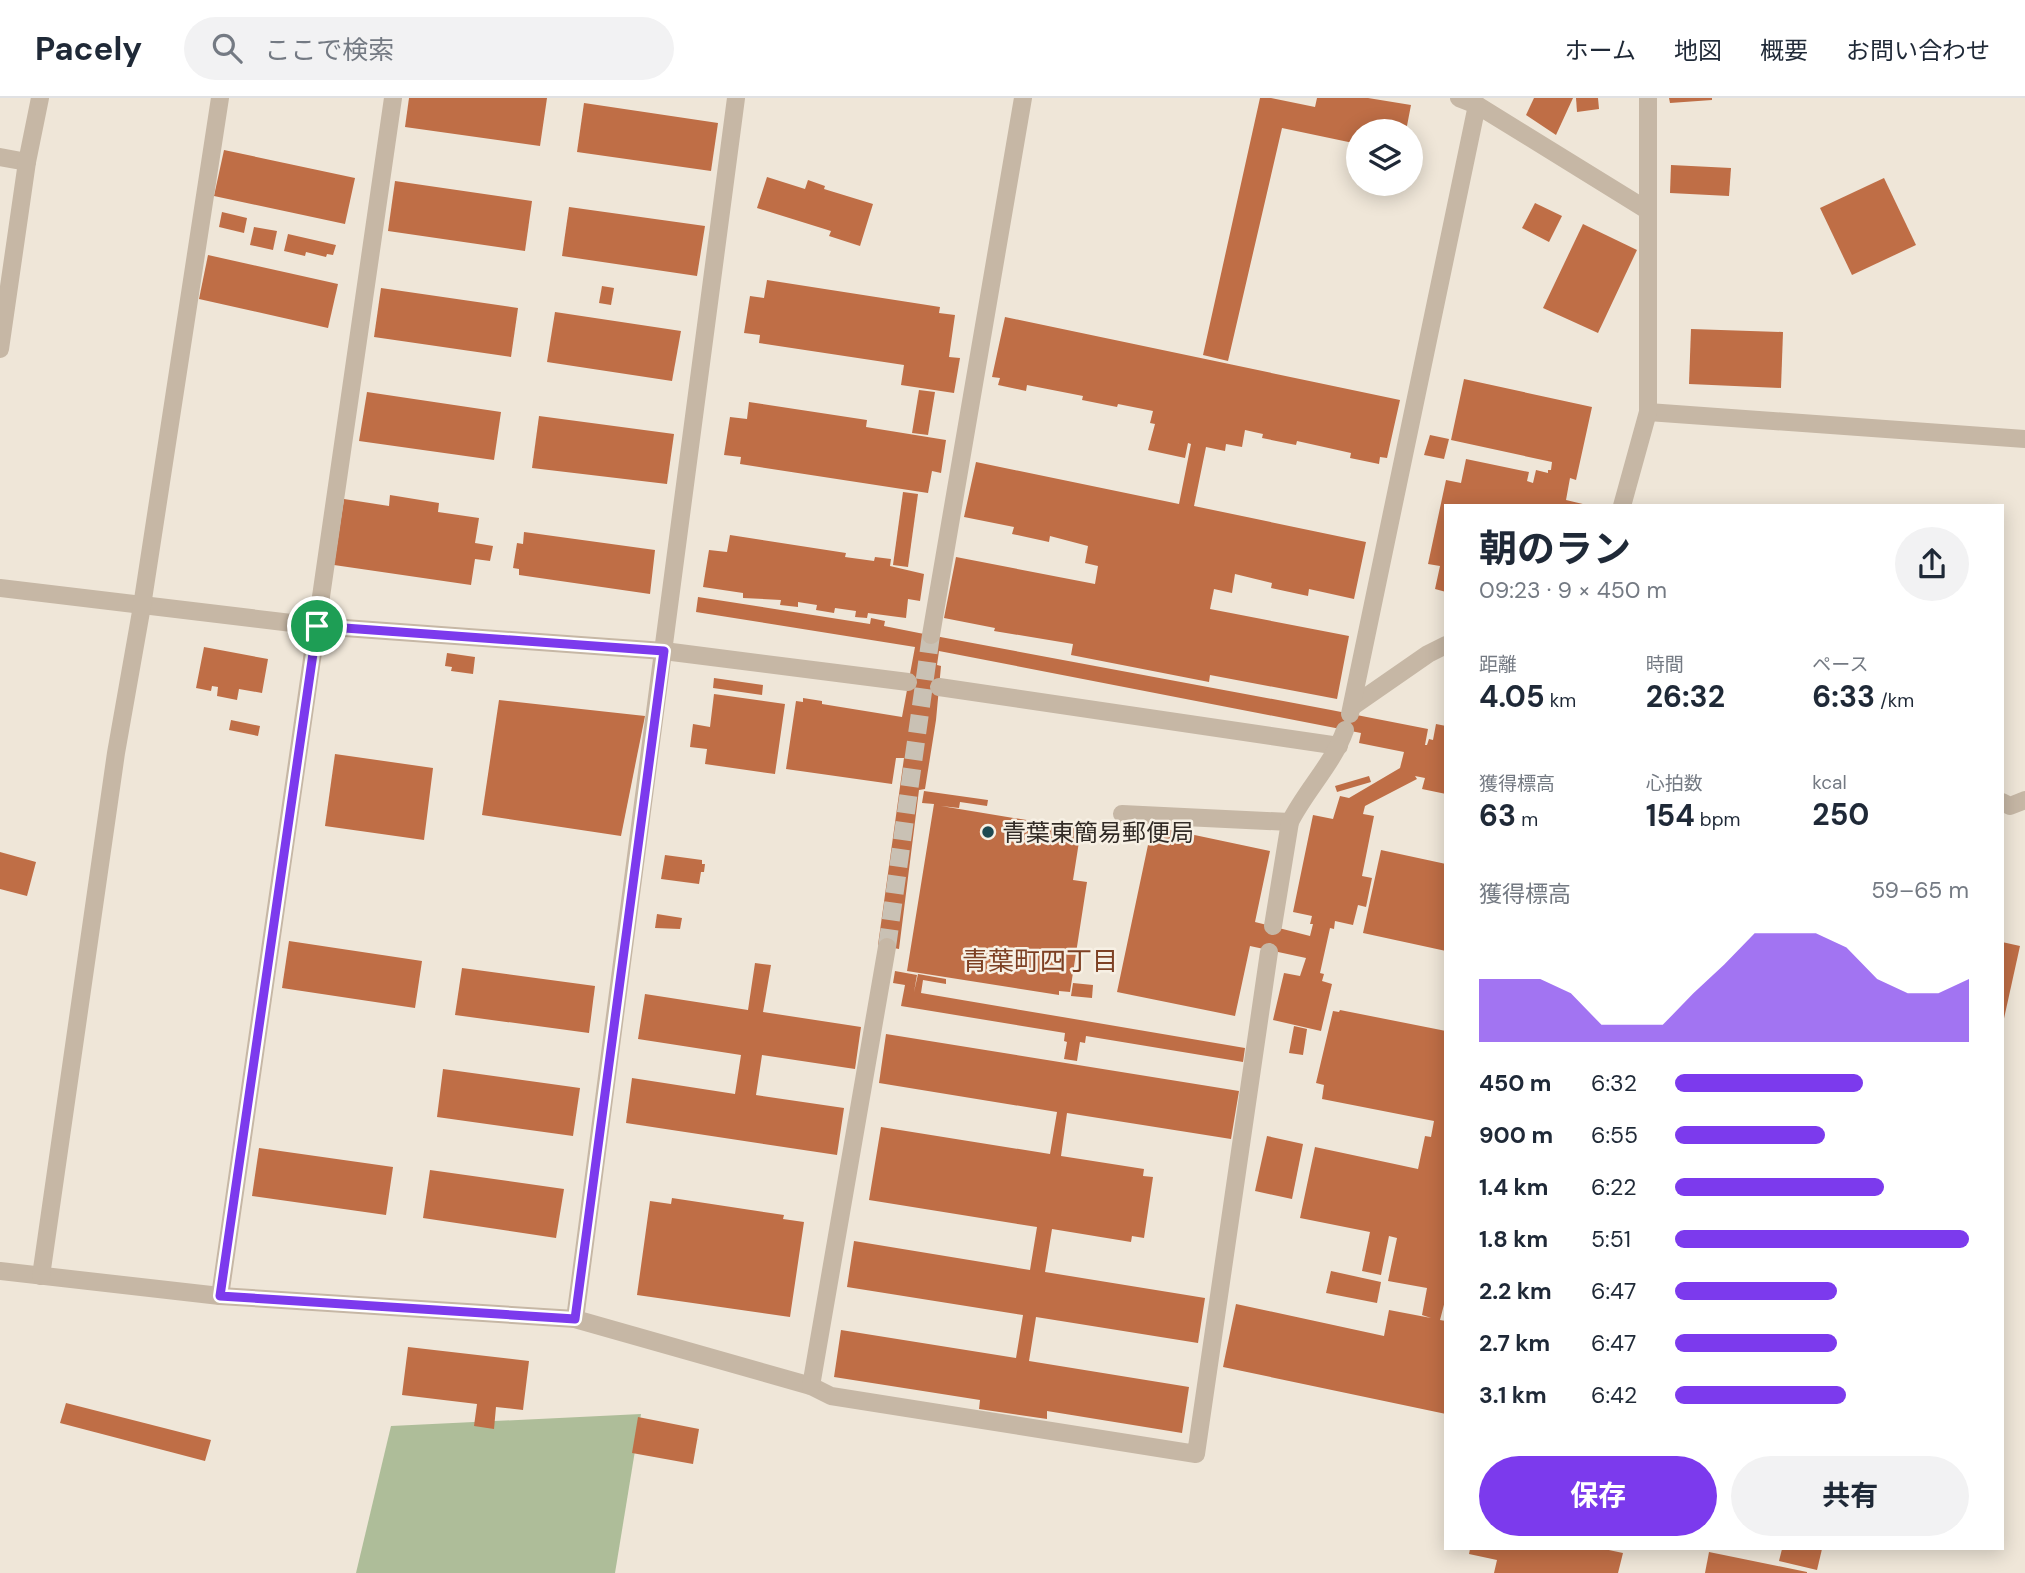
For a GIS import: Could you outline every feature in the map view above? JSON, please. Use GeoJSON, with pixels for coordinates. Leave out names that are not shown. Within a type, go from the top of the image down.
{"type":"FeatureCollection","features":[{"type":"Feature","properties":{"kind":"lane"},"geometry":{"type":"LineString","coordinates":[[0,349],[27,162],[40,98]]}},
{"type":"Feature","properties":{"kind":"lane"},"geometry":{"type":"LineString","coordinates":[[41,1276],[116,753],[142,606],[220,98]]}},
{"type":"Feature","properties":{"kind":"lane"},"geometry":{"type":"LineString","coordinates":[[220,1296],[393,98]]}},
{"type":"Feature","properties":{"kind":"lane"},"geometry":{"type":"LineString","coordinates":[[575,1319],[736,98]]}},
{"type":"Feature","properties":{"kind":"lane"},"geometry":{"type":"LineString","coordinates":[[931,635],[1023,98]]}},
{"type":"Feature","properties":{"kind":"lane"},"geometry":{"type":"LineString","coordinates":[[1459,98],[1477,104],[1647,210]]}},
{"type":"Feature","properties":{"kind":"lane"},"geometry":{"type":"LineString","coordinates":[[1623,504],[1648,412],[1648,98]]}},
{"type":"Feature","properties":{"kind":"lane"},"geometry":{"type":"LineString","coordinates":[[1347,724],[1477,104]]}},
{"type":"Feature","properties":{"kind":"lane"},"geometry":{"type":"LineString","coordinates":[[0,157],[27,162]]}},
{"type":"Feature","properties":{"kind":"lane"},"geometry":{"type":"LineString","coordinates":[[1648,412],[2025,439]]}},
{"type":"Feature","properties":{"kind":"lane"},"geometry":{"type":"LineString","coordinates":[[0,588],[317,626],[664,651],[908,682]]}},
{"type":"Feature","properties":{"kind":"lane"},"geometry":{"type":"LineString","coordinates":[[1273,926],[1290,822],[1347,724],[1428,654],[1444,646]]}},
{"type":"Feature","properties":{"kind":"lane"},"geometry":{"type":"LineString","coordinates":[[939,687],[1347,724]]}},
{"type":"Feature","properties":{"kind":"lane"},"geometry":{"type":"LineString","coordinates":[[2004,803],[2010,806],[2025,800]]}},
{"type":"Feature","properties":{"kind":"lane"},"geometry":{"type":"LineString","coordinates":[[1122,814],[1290,822]]}},
{"type":"Feature","properties":{"kind":"lane"},"geometry":{"type":"LineString","coordinates":[[811,1387],[887,947]]}},
{"type":"Feature","properties":{"kind":"lane"},"geometry":{"type":"LineString","coordinates":[[0,1271],[220,1296],[575,1319],[811,1387],[831,1396],[1196,1454],[1269,951]]}},
{"type":"Feature","properties":{"kind":"green space"},"geometry":{"type":"Polygon","coordinates":[[[641,1414],[615,1573],[356,1573],[391,1426],[641,1414]]]}},
{"type":"Feature","properties":{"kind":"building"},"geometry":{"type":"Polygon","coordinates":[[[409,98],[547,98],[540,146],[405,127],[409,98]]]}},
{"type":"Feature","properties":{"kind":"building"},"geometry":{"type":"Polygon","coordinates":[[[1260,98],[1315,107],[1317,98],[1368,98],[1411,105],[1408,119],[1346,119],[1346,141],[1282,128],[1228,361],[1203,355],[1260,98]]]}},
{"type":"Feature","properties":{"kind":"building"},"geometry":{"type":"Polygon","coordinates":[[[1534,98],[1573,98],[1556,135],[1526,115],[1534,98]]]}},
{"type":"Feature","properties":{"kind":"building"},"geometry":{"type":"Polygon","coordinates":[[[1576,98],[1598,98],[1599,109],[1577,112],[1576,98]]]}},
{"type":"Feature","properties":{"kind":"building"},"geometry":{"type":"Polygon","coordinates":[[[1669,98],[1712,98],[1712,100],[1670,103],[1669,98]]]}},
{"type":"Feature","properties":{"kind":"building"},"geometry":{"type":"Polygon","coordinates":[[[584,103],[718,123],[711,171],[577,152],[584,103]]]}},
{"type":"Feature","properties":{"kind":"building"},"geometry":{"type":"Polygon","coordinates":[[[224,150],[355,178],[345,224],[214,196],[224,150]]]}},
{"type":"Feature","properties":{"kind":"building"},"geometry":{"type":"Polygon","coordinates":[[[1671,165],[1731,168],[1729,196],[1670,193],[1671,165]]]}},
{"type":"Feature","properties":{"kind":"building"},"geometry":{"type":"Polygon","coordinates":[[[767,177],[805,189],[808,180],[825,186],[824,189],[873,204],[860,246],[829,236],[831,231],[757,208],[767,177]]]}},
{"type":"Feature","properties":{"kind":"building"},"geometry":{"type":"Polygon","coordinates":[[[1884,178],[1916,245],[1852,275],[1820,208],[1884,178]]]}},
{"type":"Feature","properties":{"kind":"building"},"geometry":{"type":"Polygon","coordinates":[[[395,181],[532,201],[525,251],[388,231],[395,181]]]}},
{"type":"Feature","properties":{"kind":"building"},"geometry":{"type":"Polygon","coordinates":[[[1535,203],[1562,216],[1549,242],[1522,228],[1535,203]]]}},
{"type":"Feature","properties":{"kind":"building"},"geometry":{"type":"Polygon","coordinates":[[[569,207],[705,226],[697,276],[562,256],[569,207]]]}},
{"type":"Feature","properties":{"kind":"building"},"geometry":{"type":"Polygon","coordinates":[[[222,212],[247,218],[244,233],[219,227],[222,212]]]}},
{"type":"Feature","properties":{"kind":"building"},"geometry":{"type":"Polygon","coordinates":[[[1583,224],[1637,250],[1598,333],[1543,308],[1583,224]]]}},
{"type":"Feature","properties":{"kind":"building"},"geometry":{"type":"Polygon","coordinates":[[[254,227],[277,231],[273,250],[250,245],[254,227]]]}},
{"type":"Feature","properties":{"kind":"building"},"geometry":{"type":"Polygon","coordinates":[[[288,234],[336,245],[333,255],[327,254],[326,257],[306,252],[305,256],[284,251],[288,234]]]}},
{"type":"Feature","properties":{"kind":"building"},"geometry":{"type":"Polygon","coordinates":[[[208,255],[338,284],[328,328],[199,299],[208,255]]]}},
{"type":"Feature","properties":{"kind":"building"},"geometry":{"type":"Polygon","coordinates":[[[767,280],[940,307],[939,313],[955,315],[949,357],[960,358],[954,393],[901,385],[904,365],[759,343],[760,335],[744,333],[750,296],[764,298],[767,280]]]}},
{"type":"Feature","properties":{"kind":"building"},"geometry":{"type":"Polygon","coordinates":[[[602,286],[614,288],[611,305],[599,303],[602,286]]]}},
{"type":"Feature","properties":{"kind":"building"},"geometry":{"type":"Polygon","coordinates":[[[381,288],[518,308],[511,357],[374,337],[381,288]]]}},
{"type":"Feature","properties":{"kind":"building"},"geometry":{"type":"Polygon","coordinates":[[[555,312],[681,331],[672,381],[547,362],[555,312]]]}},
{"type":"Feature","properties":{"kind":"building"},"geometry":{"type":"Polygon","coordinates":[[[1005,317],[1400,400],[1387,458],[1380,457],[1379,464],[1350,458],[1351,453],[1297,441],[1296,445],[1262,438],[1263,434],[1245,430],[1242,447],[1226,444],[1225,451],[1206,447],[1194,506],[1366,542],[1354,599],[1309,589],[1308,596],[1271,588],[1272,583],[1235,574],[1232,593],[1214,589],[1210,609],[1349,636],[1337,699],[1210,675],[1209,682],[1071,655],[1073,644],[994,631],[995,628],[944,618],[956,557],[1095,584],[1098,566],[1085,563],[1088,546],[1050,536],[1049,542],[1012,534],[1014,527],[964,517],[976,462],[1179,504],[1191,444],[1188,443],[1185,458],[1148,450],[1155,424],[1150,423],[1153,411],[1082,400],[1083,396],[1027,385],[1026,391],[998,385],[1000,378],[992,377],[1005,317]]]}},
{"type":"Feature","properties":{"kind":"building"},"geometry":{"type":"Polygon","coordinates":[[[1691,329],[1783,332],[1781,388],[1689,384],[1691,329]]]}},
{"type":"Feature","properties":{"kind":"building"},"geometry":{"type":"Polygon","coordinates":[[[1464,379],[1592,407],[1576,480],[1570,478],[1566,500],[1583,504],[1444,504],[1444,591],[1435,589],[1440,566],[1428,564],[1446,480],[1461,483],[1466,459],[1529,472],[1527,481],[1533,483],[1536,470],[1548,473],[1552,462],[1451,440],[1464,379]]]}},
{"type":"Feature","properties":{"kind":"building"},"geometry":{"type":"Polygon","coordinates":[[[919,390],[935,392],[928,435],[912,433],[919,390]]]}},
{"type":"Feature","properties":{"kind":"building"},"geometry":{"type":"Polygon","coordinates":[[[367,392],[501,412],[494,460],[359,441],[367,392]]]}},
{"type":"Feature","properties":{"kind":"building"},"geometry":{"type":"Polygon","coordinates":[[[749,402],[867,420],[866,427],[946,440],[941,473],[932,471],[928,493],[740,464],[741,457],[724,455],[730,417],[747,419],[749,402]]]}},
{"type":"Feature","properties":{"kind":"building"},"geometry":{"type":"Polygon","coordinates":[[[539,416],[674,434],[667,484],[532,468],[539,416]]]}},
{"type":"Feature","properties":{"kind":"building"},"geometry":{"type":"Polygon","coordinates":[[[1430,435],[1449,439],[1444,459],[1424,455],[1430,435]]]}},
{"type":"Feature","properties":{"kind":"building"},"geometry":{"type":"Polygon","coordinates":[[[903,492],[918,494],[908,567],[893,565],[903,492]]]}},
{"type":"Feature","properties":{"kind":"building"},"geometry":{"type":"Polygon","coordinates":[[[390,495],[439,503],[438,512],[479,518],[475,543],[493,546],[490,561],[475,559],[471,585],[334,565],[344,499],[389,506],[390,495]]]}},
{"type":"Feature","properties":{"kind":"building"},"geometry":{"type":"Polygon","coordinates":[[[524,532],[655,550],[650,594],[519,575],[519,569],[513,568],[517,543],[523,544],[524,532]]]}},
{"type":"Feature","properties":{"kind":"building"},"geometry":{"type":"Polygon","coordinates":[[[730,535],[846,553],[845,557],[874,561],[875,557],[891,559],[890,566],[924,574],[920,601],[908,599],[906,618],[868,613],[867,618],[855,617],[856,611],[835,608],[834,613],[816,610],[817,605],[798,602],[798,607],[780,605],[781,600],[743,598],[743,593],[703,587],[709,550],[727,552],[730,535]]]}},
{"type":"Feature","properties":{"kind":"building"},"geometry":{"type":"Polygon","coordinates":[[[698,597],[870,624],[871,618],[885,621],[884,626],[919,633],[1428,729],[1425,745],[1429,739],[1433,740],[1436,724],[1444,726],[1444,794],[1422,789],[1425,778],[1415,776],[1417,779],[1365,806],[1363,814],[1374,816],[1362,876],[1372,878],[1366,907],[1358,905],[1353,925],[1335,921],[1334,929],[1330,928],[1320,973],[1324,974],[1322,981],[1332,984],[1321,1031],[1273,1020],[1284,973],[1300,976],[1306,958],[1250,946],[1235,1016],[1117,992],[1152,826],[1270,851],[1255,922],[1310,936],[1312,916],[1293,912],[1313,815],[1333,819],[1340,796],[1349,798],[1400,768],[1404,752],[1359,743],[1361,733],[939,651],[937,665],[941,666],[936,720],[925,789],[919,790],[899,949],[878,945],[904,758],[896,758],[892,784],[786,769],[796,701],[803,702],[803,698],[822,701],[822,704],[902,717],[915,647],[696,612],[698,597]]]}},
{"type":"Feature","properties":{"kind":"building"},"geometry":{"type":"Polygon","coordinates":[[[204,647],[268,659],[262,693],[239,689],[237,700],[217,696],[218,687],[212,686],[211,691],[196,688],[204,647]]]}},
{"type":"Feature","properties":{"kind":"building"},"geometry":{"type":"Polygon","coordinates":[[[447,653],[475,657],[473,674],[451,671],[452,667],[445,666],[447,653]]]}},
{"type":"Feature","properties":{"kind":"building"},"geometry":{"type":"Polygon","coordinates":[[[714,678],[763,685],[762,695],[713,688],[714,678]]]}},
{"type":"Feature","properties":{"kind":"building"},"geometry":{"type":"Polygon","coordinates":[[[714,694],[785,704],[775,774],[705,764],[707,749],[690,747],[693,724],[710,727],[714,694]]]}},
{"type":"Feature","properties":{"kind":"building"},"geometry":{"type":"Polygon","coordinates":[[[499,700],[645,716],[621,836],[482,815],[499,700]]]}},
{"type":"Feature","properties":{"kind":"building"},"geometry":{"type":"Polygon","coordinates":[[[231,720],[260,726],[258,736],[229,730],[231,720]]]}},
{"type":"Feature","properties":{"kind":"building"},"geometry":{"type":"Polygon","coordinates":[[[335,754],[433,768],[424,840],[325,826],[335,754]]]}},
{"type":"Feature","properties":{"kind":"building"},"geometry":{"type":"Polygon","coordinates":[[[1369,776],[1371,782],[1337,792],[1335,786],[1369,776]]]}},
{"type":"Feature","properties":{"kind":"building"},"geometry":{"type":"Polygon","coordinates":[[[924,791],[988,800],[987,806],[960,802],[959,808],[941,806],[1081,829],[1073,880],[1087,882],[1070,992],[1059,991],[1059,995],[907,971],[934,804],[922,803],[924,791]]]}},
{"type":"Feature","properties":{"kind":"building"},"geometry":{"type":"Polygon","coordinates":[[[1381,850],[1444,864],[1444,951],[1363,933],[1381,850]]]}},
{"type":"Feature","properties":{"kind":"building"},"geometry":{"type":"Polygon","coordinates":[[[0,852],[36,862],[27,896],[0,889],[0,852]]]}},
{"type":"Feature","properties":{"kind":"building"},"geometry":{"type":"Polygon","coordinates":[[[665,855],[702,860],[702,864],[705,864],[704,872],[701,872],[699,884],[661,879],[665,855]]]}},
{"type":"Feature","properties":{"kind":"building"},"geometry":{"type":"Polygon","coordinates":[[[657,914],[682,918],[680,929],[655,928],[657,914]]]}},
{"type":"Feature","properties":{"kind":"building"},"geometry":{"type":"Polygon","coordinates":[[[289,941],[422,961],[415,1008],[282,988],[289,941]]]}},
{"type":"Feature","properties":{"kind":"building"},"geometry":{"type":"Polygon","coordinates":[[[2004,942],[2020,946],[2004,1018],[2004,942]]]}},
{"type":"Feature","properties":{"kind":"building"},"geometry":{"type":"Polygon","coordinates":[[[755,963],[771,965],[763,1012],[861,1027],[855,1069],[762,1055],[756,1095],[844,1108],[837,1155],[626,1123],[632,1078],[735,1094],[741,1055],[638,1039],[645,994],[748,1010],[755,963]]]}},
{"type":"Feature","properties":{"kind":"building"},"geometry":{"type":"Polygon","coordinates":[[[462,968],[595,986],[589,1033],[455,1015],[462,968]]]}},
{"type":"Feature","properties":{"kind":"building"},"geometry":{"type":"Polygon","coordinates":[[[895,971],[917,975],[914,992],[918,974],[946,979],[946,984],[923,980],[921,993],[1245,1048],[1243,1062],[1086,1036],[1085,1043],[1080,1042],[1077,1061],[1064,1059],[1067,1042],[1064,1041],[1065,1033],[901,1006],[905,985],[893,983],[895,971]]]}},
{"type":"Feature","properties":{"kind":"building"},"geometry":{"type":"Polygon","coordinates":[[[1073,983],[1093,985],[1092,998],[1071,996],[1073,983]]]}},
{"type":"Feature","properties":{"kind":"building"},"geometry":{"type":"Polygon","coordinates":[[[1340,1010],[1444,1031],[1444,1305],[1440,1320],[1444,1321],[1444,1414],[1223,1367],[1236,1304],[1384,1336],[1389,1310],[1431,1318],[1422,1315],[1427,1288],[1388,1281],[1397,1238],[1389,1236],[1381,1275],[1362,1271],[1370,1232],[1300,1218],[1315,1147],[1418,1169],[1425,1136],[1431,1137],[1434,1121],[1322,1099],[1324,1085],[1316,1083],[1333,1011],[1340,1010]]]}},
{"type":"Feature","properties":{"kind":"building"},"geometry":{"type":"Polygon","coordinates":[[[1294,1026],[1307,1029],[1303,1055],[1289,1053],[1294,1026]]]}},
{"type":"Feature","properties":{"kind":"building"},"geometry":{"type":"Polygon","coordinates":[[[886,1034],[1239,1091],[1231,1139],[1067,1113],[1061,1156],[1144,1169],[1143,1176],[1153,1177],[1144,1238],[1132,1236],[1131,1242],[1052,1229],[1045,1272],[1205,1298],[1198,1343],[1036,1317],[1029,1361],[1189,1387],[1182,1433],[1047,1411],[1047,1419],[979,1409],[980,1400],[834,1377],[841,1330],[1016,1358],[1023,1315],[847,1287],[854,1241],[1030,1270],[1037,1227],[869,1200],[881,1127],[1050,1154],[1057,1112],[879,1083],[886,1034]]]}},
{"type":"Feature","properties":{"kind":"building"},"geometry":{"type":"Polygon","coordinates":[[[443,1069],[580,1088],[573,1136],[437,1117],[443,1069]]]}},
{"type":"Feature","properties":{"kind":"building"},"geometry":{"type":"Polygon","coordinates":[[[1267,1136],[1303,1144],[1292,1199],[1255,1191],[1267,1136]]]}},
{"type":"Feature","properties":{"kind":"building"},"geometry":{"type":"Polygon","coordinates":[[[259,1148],[393,1167],[386,1215],[252,1196],[259,1148]]]}},
{"type":"Feature","properties":{"kind":"building"},"geometry":{"type":"Polygon","coordinates":[[[430,1170],[564,1189],[556,1238],[423,1218],[430,1170]]]}},
{"type":"Feature","properties":{"kind":"building"},"geometry":{"type":"Polygon","coordinates":[[[672,1198],[784,1215],[783,1219],[804,1222],[790,1317],[637,1295],[650,1201],[671,1204],[672,1198]]]}},
{"type":"Feature","properties":{"kind":"building"},"geometry":{"type":"Polygon","coordinates":[[[1331,1271],[1381,1282],[1377,1303],[1326,1293],[1331,1271]]]}},
{"type":"Feature","properties":{"kind":"building"},"geometry":{"type":"Polygon","coordinates":[[[408,1347],[529,1361],[523,1410],[496,1407],[494,1429],[474,1426],[477,1404],[402,1395],[408,1347]]]}},
{"type":"Feature","properties":{"kind":"building"},"geometry":{"type":"Polygon","coordinates":[[[66,1403],[211,1440],[205,1461],[60,1423],[66,1403]]]}},
{"type":"Feature","properties":{"kind":"building"},"geometry":{"type":"Polygon","coordinates":[[[638,1417],[699,1429],[693,1464],[632,1453],[638,1417]]]}},
{"type":"Feature","properties":{"kind":"building"},"geometry":{"type":"Polygon","coordinates":[[[1470,1550],[1609,1550],[1623,1553],[1618,1573],[1494,1573],[1497,1560],[1469,1554],[1470,1550]]]}},
{"type":"Feature","properties":{"kind":"building"},"geometry":{"type":"Polygon","coordinates":[[[1782,1550],[1822,1550],[1817,1570],[1779,1561],[1782,1550]]]}},
{"type":"Feature","properties":{"kind":"building"},"geometry":{"type":"Polygon","coordinates":[[[1709,1552],[1807,1572],[1807,1573],[1705,1573],[1709,1552]]]}},
{"type":"Feature","properties":{"kind":"tunnel"},"geometry":{"type":"LineString","coordinates":[[887,947],[931,635]]}},
{"type":"Feature","properties":{"kind":"place","name":"青葉東簡易郵便局"},"geometry":{"type":"Point","coordinates":[988,832]}},
{"type":"Feature","properties":{"kind":"district","name":"青葉町四丁目"},"geometry":{"type":"Point","coordinates":[1040,961]}},
{"type":"Feature","properties":{"kind":"route"},"geometry":{"type":"LineString","coordinates":[[317,626],[664,651],[575,1319],[220,1296],[317,626]]}}]}
